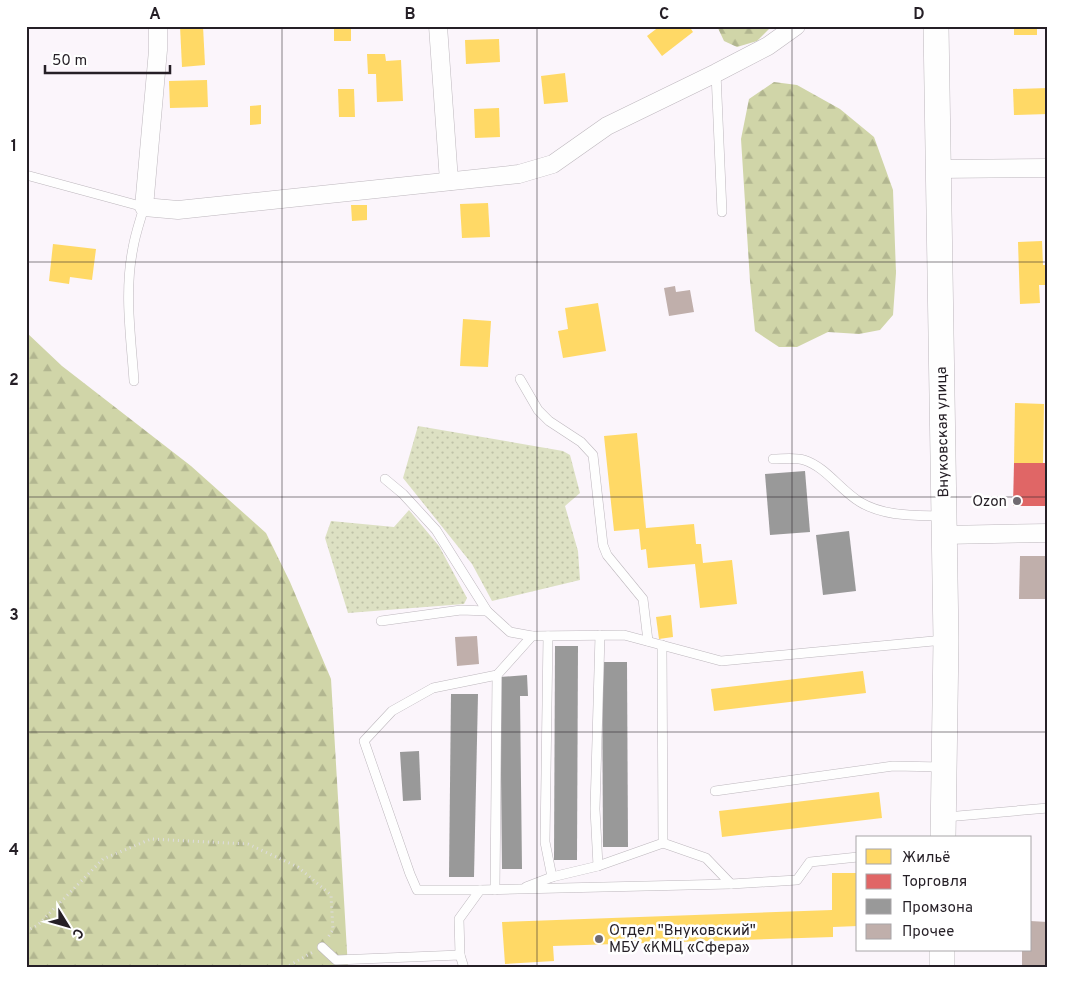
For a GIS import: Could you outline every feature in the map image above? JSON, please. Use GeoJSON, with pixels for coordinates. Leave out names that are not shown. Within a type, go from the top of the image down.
{"type":"FeatureCollection","features":[{"type":"Feature","properties":{"kind":"main road","name":"Внуковская улица"},"geometry":{"type":"LineString","coordinates":[[936,26],[946,640],[943,827]]}},
{"type":"Feature","properties":{"kind":"main road"},"geometry":{"type":"LineString","coordinates":[[942,952],[942,968]]}},
{"type":"Feature","properties":{"kind":"street"},"geometry":{"type":"LineString","coordinates":[[158,26],[158,50],[144,207],[178,210],[519,174],[553,164],[607,126],[768,46],[796,26]]}},
{"type":"Feature","properties":{"kind":"street"},"geometry":{"type":"LineString","coordinates":[[438,26],[449,181]]}},
{"type":"Feature","properties":{"kind":"street"},"geometry":{"type":"LineString","coordinates":[[937,169],[1048,168]]}},
{"type":"Feature","properties":{"kind":"street"},"geometry":{"type":"LineString","coordinates":[[944,526],[1048,533]]}},
{"type":"Feature","properties":{"kind":"lane"},"geometry":{"type":"LineString","coordinates":[[716,73],[722,212]]}},
{"type":"Feature","properties":{"kind":"lane"},"geometry":{"type":"LineString","coordinates":[[26,175],[144,207],[132,248],[129,277],[128,306],[134,381]]}},
{"type":"Feature","properties":{"kind":"lane"},"geometry":{"type":"LineString","coordinates":[[520,379],[538,410],[549,421],[581,442],[593,455],[603,545],[607,555],[643,599],[648,641]]}},
{"type":"Feature","properties":{"kind":"lane"},"geometry":{"type":"LineString","coordinates":[[773,459],[802,459],[816,465],[859,502],[896,515],[944,526]]}},
{"type":"Feature","properties":{"kind":"lane"},"geometry":{"type":"LineString","coordinates":[[385,479],[403,494],[436,530],[487,611],[510,632],[532,636],[624,635],[721,661],[946,640]]}},
{"type":"Feature","properties":{"kind":"lane"},"geometry":{"type":"LineString","coordinates":[[381,621],[461,610],[487,611]]}},
{"type":"Feature","properties":{"kind":"lane"},"geometry":{"type":"LineString","coordinates":[[598,866],[595,809],[600,635]]}},
{"type":"Feature","properties":{"kind":"lane"},"geometry":{"type":"LineString","coordinates":[[532,636],[497,675],[433,688],[392,711],[364,741],[410,874],[418,890],[521,890],[731,884],[797,880],[810,862],[856,857]]}},
{"type":"Feature","properties":{"kind":"lane"},"geometry":{"type":"LineString","coordinates":[[548,636],[545,842],[552,877]]}},
{"type":"Feature","properties":{"kind":"lane"},"geometry":{"type":"LineString","coordinates":[[662,645],[663,843]]}},
{"type":"Feature","properties":{"kind":"lane"},"geometry":{"type":"LineString","coordinates":[[495,890],[497,675]]}},
{"type":"Feature","properties":{"kind":"lane"},"geometry":{"type":"LineString","coordinates":[[715,791],[894,766],[944,767]]}},
{"type":"Feature","properties":{"kind":"lane"},"geometry":{"type":"LineString","coordinates":[[943,827],[1048,808]]}},
{"type":"Feature","properties":{"kind":"lane"},"geometry":{"type":"LineString","coordinates":[[521,890],[552,877],[598,866],[663,843],[706,858],[731,884]]}},
{"type":"Feature","properties":{"kind":"lane"},"geometry":{"type":"LineString","coordinates":[[464,968],[460,955],[459,919],[480,890]]}},
{"type":"Feature","properties":{"kind":"lane"},"geometry":{"type":"LineString","coordinates":[[322,947],[336,960],[460,955]]}},
{"type":"Feature","properties":{"kind":"path"},"geometry":{"type":"LineString","coordinates":[[26,931],[38,925],[103,859],[151,839],[248,844],[298,868],[331,895],[333,930],[322,947],[285,968]]}},
{"type":"Feature","properties":{"kind":"green space"},"geometry":{"type":"Polygon","coordinates":[[[717,26],[772,26],[757,41],[737,47],[724,41],[717,26]]]}},
{"type":"Feature","properties":{"kind":"green space"},"geometry":{"type":"Polygon","coordinates":[[[774,82],[797,85],[840,109],[874,137],[893,190],[896,273],[893,315],[880,330],[859,334],[828,332],[797,347],[779,347],[755,331],[741,139],[749,99],[774,82]]]}},
{"type":"Feature","properties":{"kind":"green space"},"geometry":{"type":"Polygon","coordinates":[[[26,332],[62,366],[191,466],[266,533],[290,582],[331,679],[348,968],[26,968],[26,332]]]}},
{"type":"Feature","properties":{"kind":"green space"},"geometry":{"type":"Polygon","coordinates":[[[418,426],[563,451],[570,455],[580,493],[565,506],[578,551],[580,580],[492,601],[472,564],[403,478],[418,426]]]}},
{"type":"Feature","properties":{"kind":"green space"},"geometry":{"type":"Polygon","coordinates":[[[409,510],[439,546],[467,598],[464,604],[348,613],[325,538],[331,521],[394,527],[409,510]]]}},
{"type":"Feature","properties":{"kind":"building: Жильё"},"geometry":{"type":"Polygon","coordinates":[[[180,26],[203,26],[205,65],[182,67],[180,26]]]}},
{"type":"Feature","properties":{"kind":"building: Жильё"},"geometry":{"type":"Polygon","coordinates":[[[334,26],[351,26],[351,41],[334,41],[334,26]]]}},
{"type":"Feature","properties":{"kind":"building: Жильё"},"geometry":{"type":"Polygon","coordinates":[[[660,26],[689,26],[693,32],[662,56],[647,36],[660,26]]]}},
{"type":"Feature","properties":{"kind":"building: Жильё"},"geometry":{"type":"Polygon","coordinates":[[[1014,26],[1037,26],[1037,35],[1014,35],[1014,26]]]}},
{"type":"Feature","properties":{"kind":"building: Жильё"},"geometry":{"type":"Polygon","coordinates":[[[499,39],[500,62],[466,64],[465,40],[499,39]]]}},
{"type":"Feature","properties":{"kind":"building: Жильё"},"geometry":{"type":"Polygon","coordinates":[[[367,54],[385,54],[386,61],[401,60],[403,101],[377,102],[376,74],[368,74],[367,54]]]}},
{"type":"Feature","properties":{"kind":"building: Жильё"},"geometry":{"type":"Polygon","coordinates":[[[565,73],[568,102],[544,104],[541,76],[565,73]]]}},
{"type":"Feature","properties":{"kind":"building: Жильё"},"geometry":{"type":"Polygon","coordinates":[[[207,80],[208,107],[170,108],[169,81],[207,80]]]}},
{"type":"Feature","properties":{"kind":"building: Жильё"},"geometry":{"type":"Polygon","coordinates":[[[1048,88],[1048,114],[1014,115],[1013,89],[1048,88]]]}},
{"type":"Feature","properties":{"kind":"building: Жильё"},"geometry":{"type":"Polygon","coordinates":[[[338,89],[354,89],[355,117],[339,117],[338,89]]]}},
{"type":"Feature","properties":{"kind":"building: Жильё"},"geometry":{"type":"Polygon","coordinates":[[[261,105],[261,124],[250,125],[250,106],[261,105]]]}},
{"type":"Feature","properties":{"kind":"building: Жильё"},"geometry":{"type":"Polygon","coordinates":[[[499,108],[500,137],[475,138],[474,109],[499,108]]]}},
{"type":"Feature","properties":{"kind":"building: Жильё"},"geometry":{"type":"Polygon","coordinates":[[[488,203],[490,237],[462,238],[460,204],[488,203]]]}},
{"type":"Feature","properties":{"kind":"building: Жильё"},"geometry":{"type":"Polygon","coordinates":[[[351,205],[367,205],[367,220],[352,221],[351,205]]]}},
{"type":"Feature","properties":{"kind":"building: Жильё"},"geometry":{"type":"Polygon","coordinates":[[[1042,241],[1043,265],[1048,265],[1048,285],[1039,285],[1040,303],[1020,304],[1018,242],[1042,241]]]}},
{"type":"Feature","properties":{"kind":"building: Жильё"},"geometry":{"type":"Polygon","coordinates":[[[53,244],[96,249],[92,280],[70,277],[69,284],[49,281],[53,244]]]}},
{"type":"Feature","properties":{"kind":"building: Жильё"},"geometry":{"type":"Polygon","coordinates":[[[598,303],[606,351],[563,358],[558,331],[568,329],[565,308],[598,303]]]}},
{"type":"Feature","properties":{"kind":"building: Жильё"},"geometry":{"type":"Polygon","coordinates":[[[463,319],[491,321],[488,367],[460,366],[463,319]]]}},
{"type":"Feature","properties":{"kind":"building: Жильё"},"geometry":{"type":"Polygon","coordinates":[[[1015,403],[1044,404],[1043,463],[1014,463],[1015,403]]]}},
{"type":"Feature","properties":{"kind":"building: Жильё"},"geometry":{"type":"Polygon","coordinates":[[[637,433],[646,528],[694,524],[696,544],[701,544],[703,563],[732,560],[737,604],[700,608],[695,564],[648,568],[646,549],[641,550],[639,529],[614,531],[604,436],[637,433]]]}},
{"type":"Feature","properties":{"kind":"building: Жильё"},"geometry":{"type":"Polygon","coordinates":[[[671,615],[673,637],[659,639],[656,617],[671,615]]]}},
{"type":"Feature","properties":{"kind":"building: Жильё"},"geometry":{"type":"Polygon","coordinates":[[[863,671],[866,693],[714,711],[711,689],[863,671]]]}},
{"type":"Feature","properties":{"kind":"building: Жильё"},"geometry":{"type":"Polygon","coordinates":[[[879,792],[882,818],[722,837],[719,811],[879,792]]]}},
{"type":"Feature","properties":{"kind":"building: Жильё"},"geometry":{"type":"Polygon","coordinates":[[[832,873],[856,873],[856,926],[833,927],[833,937],[553,946],[554,961],[505,964],[502,922],[832,910],[832,873]]]}},
{"type":"Feature","properties":{"kind":"building: Торговля"},"geometry":{"type":"Polygon","coordinates":[[[1014,463],[1048,463],[1048,506],[1013,506],[1014,463]]]}},
{"type":"Feature","properties":{"kind":"building: Промзона"},"geometry":{"type":"Polygon","coordinates":[[[805,471],[810,532],[770,535],[765,474],[805,471]]]}},
{"type":"Feature","properties":{"kind":"building: Промзона"},"geometry":{"type":"Polygon","coordinates":[[[849,531],[856,591],[823,595],[816,535],[849,531]]]}},
{"type":"Feature","properties":{"kind":"building: Промзона"},"geometry":{"type":"Polygon","coordinates":[[[555,646],[578,646],[577,860],[554,860],[555,646]]]}},
{"type":"Feature","properties":{"kind":"building: Промзона"},"geometry":{"type":"Polygon","coordinates":[[[602,662],[627,662],[628,847],[603,847],[602,662]]]}},
{"type":"Feature","properties":{"kind":"building: Промзона"},"geometry":{"type":"Polygon","coordinates":[[[527,675],[528,696],[520,696],[522,869],[502,869],[500,677],[527,675]]]}},
{"type":"Feature","properties":{"kind":"building: Промзона"},"geometry":{"type":"Polygon","coordinates":[[[451,694],[478,694],[474,877],[449,877],[451,694]]]}},
{"type":"Feature","properties":{"kind":"building: Промзона"},"geometry":{"type":"Polygon","coordinates":[[[419,751],[421,800],[403,801],[400,752],[419,751]]]}},
{"type":"Feature","properties":{"kind":"building: Прочее"},"geometry":{"type":"Polygon","coordinates":[[[675,286],[676,292],[690,290],[694,312],[669,316],[664,288],[675,286]]]}},
{"type":"Feature","properties":{"kind":"building: Прочее"},"geometry":{"type":"Polygon","coordinates":[[[1020,556],[1048,556],[1048,599],[1019,599],[1020,556]]]}},
{"type":"Feature","properties":{"kind":"building: Прочее"},"geometry":{"type":"Polygon","coordinates":[[[477,636],[479,664],[457,666],[455,637],[477,636]]]}},
{"type":"Feature","properties":{"kind":"building: Прочее"},"geometry":{"type":"Polygon","coordinates":[[[1032,921],[1048,922],[1048,968],[1022,968],[1022,952],[1032,952],[1032,921]]]}},
{"type":"Feature","properties":{"kind":"place","name":"Ozon"},"geometry":{"type":"Point","coordinates":[1017,501]}},
{"type":"Feature","properties":{"kind":"place","name":"Отдел \"Внуковский\" МБУ «КМЦ «Сфера»"},"geometry":{"type":"Point","coordinates":[599,939]}}]}
